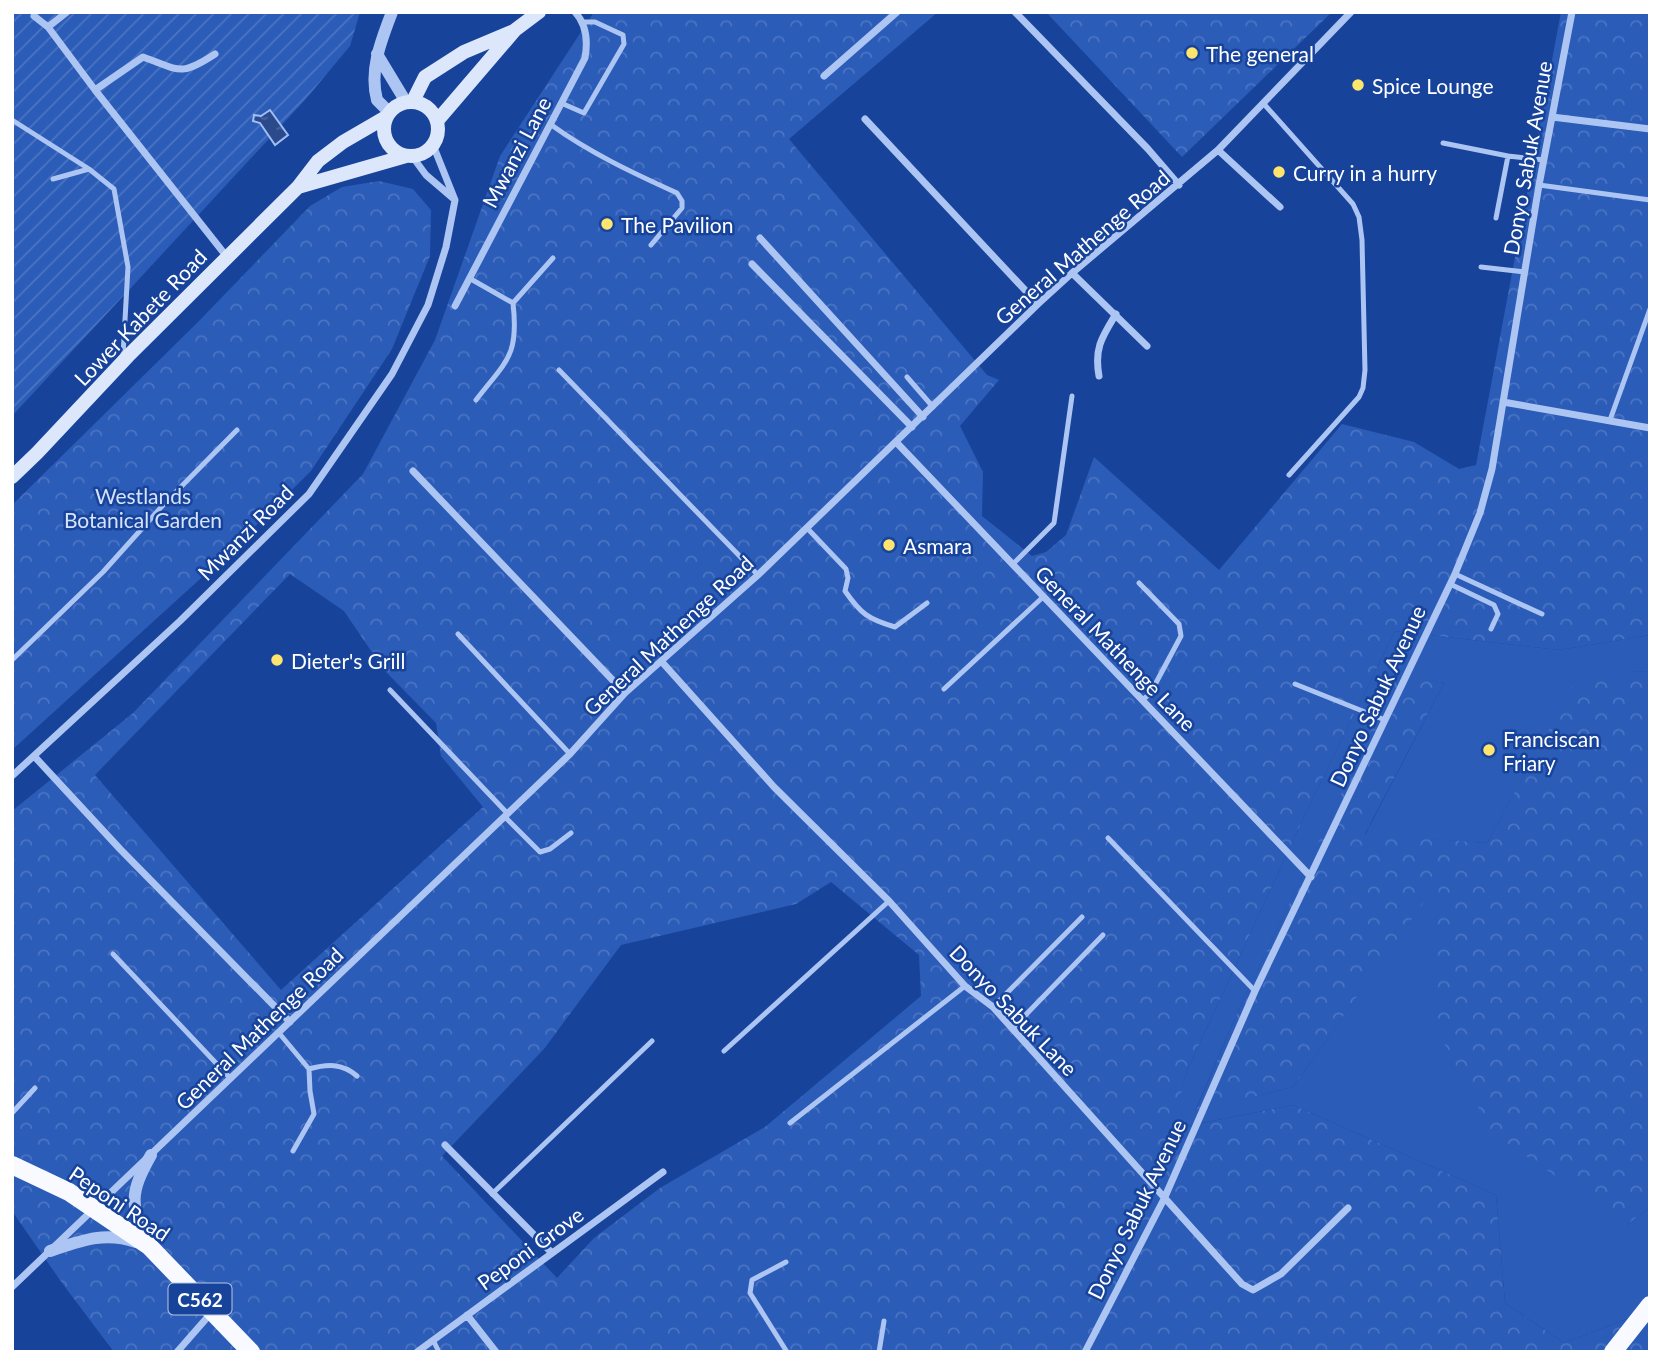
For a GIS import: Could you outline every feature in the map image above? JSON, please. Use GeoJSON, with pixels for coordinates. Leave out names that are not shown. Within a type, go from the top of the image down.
{"type":"FeatureCollection","features":[{"type":"Feature","properties":{"kind":"main road"},"geometry":{"type":"LineString","coordinates":[[437,121],[515,30],[539,12]]}},
{"type":"Feature","properties":{"kind":"main road"},"geometry":{"type":"LineString","coordinates":[[410,101],[425,77],[464,52],[515,30]]}},
{"type":"Feature","properties":{"kind":"main road"},"geometry":{"type":"LineString","coordinates":[[410,101],[426,105],[437,121],[438,135],[433,145],[420,155],[409,156],[396,152],[385,136],[388,114],[397,105],[410,101]]}},
{"type":"Feature","properties":{"kind":"main road","name":"Lower Kabete Road"},"geometry":{"type":"LineString","coordinates":[[12,477],[298,187],[318,161],[388,114]]}},
{"type":"Feature","properties":{"kind":"main road","name":"Lower Kabete Road"},"geometry":{"type":"LineString","coordinates":[[298,187],[409,156]]}},
{"type":"Feature","properties":{"kind":"main road","name":"Peponi Road"},"geometry":{"type":"LineString","coordinates":[[12,1165],[98,1205],[149,1247],[251,1352]]}},
{"type":"Feature","properties":{"kind":"main road"},"geometry":{"type":"LineString","coordinates":[[1613,1352],[1649,1308]]}},
{"type":"Feature","properties":{"kind":"street"},"geometry":{"type":"LineString","coordinates":[[48,27],[68,12]]}},
{"type":"Feature","properties":{"kind":"street"},"geometry":{"type":"LineString","coordinates":[[388,114],[375,94],[376,54],[392,12]]}},
{"type":"Feature","properties":{"kind":"street"},"geometry":{"type":"LineString","coordinates":[[575,12],[584,22]]}},
{"type":"Feature","properties":{"kind":"street"},"geometry":{"type":"LineString","coordinates":[[824,76],[897,12]]}},
{"type":"Feature","properties":{"kind":"street"},"geometry":{"type":"LineString","coordinates":[[1015,12],[1148,149],[1179,185]]}},
{"type":"Feature","properties":{"kind":"street","name":"General Mathenge Road"},"geometry":{"type":"LineString","coordinates":[[12,1287],[570,754],[625,693],[758,575],[1038,304],[1218,150],[1351,12]]}},
{"type":"Feature","properties":{"kind":"street","name":"Donyo Sabuk Avenue"},"geometry":{"type":"LineString","coordinates":[[1085,1352],[1164,1199],[1255,991],[1455,574],[1480,513],[1492,469],[1539,185],[1572,12]]}},
{"type":"Feature","properties":{"kind":"street"},"geometry":{"type":"LineString","coordinates":[[34,16],[48,27],[227,257]]}},
{"type":"Feature","properties":{"kind":"street","name":"Mwanzi Lane"},"geometry":{"type":"LineString","coordinates":[[455,306],[585,58],[587,43],[584,22]]}},
{"type":"Feature","properties":{"kind":"street"},"geometry":{"type":"LineString","coordinates":[[95,90],[143,57],[182,71],[215,54]]}},
{"type":"Feature","properties":{"kind":"street"},"geometry":{"type":"LineString","coordinates":[[376,54],[410,101]]}},
{"type":"Feature","properties":{"kind":"street"},"geometry":{"type":"LineString","coordinates":[[1552,117],[1650,129]]}},
{"type":"Feature","properties":{"kind":"street"},"geometry":{"type":"LineString","coordinates":[[865,118],[1038,304]]}},
{"type":"Feature","properties":{"kind":"street"},"geometry":{"type":"LineString","coordinates":[[433,145],[454,200]]}},
{"type":"Feature","properties":{"kind":"street"},"geometry":{"type":"LineString","coordinates":[[1218,150],[1280,207]]}},
{"type":"Feature","properties":{"kind":"street"},"geometry":{"type":"LineString","coordinates":[[409,156],[426,176],[454,200]]}},
{"type":"Feature","properties":{"kind":"street","name":"Mwanzi Road"},"geometry":{"type":"LineString","coordinates":[[12,776],[180,621],[309,494],[392,374],[428,305],[446,247],[454,200]]}},
{"type":"Feature","properties":{"kind":"street"},"geometry":{"type":"LineString","coordinates":[[760,238],[923,417]]}},
{"type":"Feature","properties":{"kind":"street"},"geometry":{"type":"LineString","coordinates":[[752,264],[912,427]]}},
{"type":"Feature","properties":{"kind":"street"},"geometry":{"type":"LineString","coordinates":[[1072,273],[1147,346]]}},
{"type":"Feature","properties":{"kind":"street"},"geometry":{"type":"LineString","coordinates":[[1099,376],[1099,342],[1116,314]]}},
{"type":"Feature","properties":{"kind":"street"},"geometry":{"type":"LineString","coordinates":[[1503,402],[1650,428]]}},
{"type":"Feature","properties":{"kind":"street","name":"General Mathenge Lane"},"geometry":{"type":"LineString","coordinates":[[897,443],[1311,877]]}},
{"type":"Feature","properties":{"kind":"street"},"geometry":{"type":"LineString","coordinates":[[413,471],[625,693]]}},
{"type":"Feature","properties":{"kind":"street","name":"Donyo Sabuk Lane"},"geometry":{"type":"LineString","coordinates":[[662,662],[774,787],[889,901],[965,986],[993,1007],[1242,1284],[1254,1290],[1281,1274],[1348,1208]]}},
{"type":"Feature","properties":{"kind":"street"},"geometry":{"type":"LineString","coordinates":[[34,756],[120,849],[290,1022]]}},
{"type":"Feature","properties":{"kind":"street"},"geometry":{"type":"LineString","coordinates":[[445,1145],[552,1253]]}},
{"type":"Feature","properties":{"kind":"street"},"geometry":{"type":"LineString","coordinates":[[149,1247],[133,1203],[136,1184],[151,1155]]}},
{"type":"Feature","properties":{"kind":"street","name":"Peponi Grove"},"geometry":{"type":"LineString","coordinates":[[417,1352],[663,1172]]}},
{"type":"Feature","properties":{"kind":"street"},"geometry":{"type":"LineString","coordinates":[[50,1251],[89,1237],[104,1236],[121,1237],[149,1247]]}},
{"type":"Feature","properties":{"kind":"street"},"geometry":{"type":"LineString","coordinates":[[177,1352],[212,1312]]}},
{"type":"Feature","properties":{"kind":"street"},"geometry":{"type":"LineString","coordinates":[[467,1315],[496,1352]]}},
{"type":"Feature","properties":{"kind":"lane"},"geometry":{"type":"LineString","coordinates":[[561,103],[584,113],[624,44],[623,35],[595,22],[584,22]]}},
{"type":"Feature","properties":{"kind":"lane"},"geometry":{"type":"LineString","coordinates":[[1263,103],[1353,204],[1359,217],[1362,240],[1365,370],[1363,388],[1359,397],[1289,475]]}},
{"type":"Feature","properties":{"kind":"lane"},"geometry":{"type":"LineString","coordinates":[[12,120],[89,169],[114,189],[128,267],[123,362]]}},
{"type":"Feature","properties":{"kind":"lane"},"geometry":{"type":"LineString","coordinates":[[550,124],[624,169],[677,193],[682,201],[682,208],[652,245]]}},
{"type":"Feature","properties":{"kind":"lane"},"geometry":{"type":"LineString","coordinates":[[1443,143],[1544,160]]}},
{"type":"Feature","properties":{"kind":"lane"},"geometry":{"type":"LineString","coordinates":[[1496,218],[1508,156]]}},
{"type":"Feature","properties":{"kind":"lane"},"geometry":{"type":"LineString","coordinates":[[53,179],[89,169]]}},
{"type":"Feature","properties":{"kind":"lane"},"geometry":{"type":"LineString","coordinates":[[1539,185],[1650,200]]}},
{"type":"Feature","properties":{"kind":"lane"},"geometry":{"type":"LineString","coordinates":[[476,400],[512,353],[516,330],[513,303],[553,258]]}},
{"type":"Feature","properties":{"kind":"lane"},"geometry":{"type":"LineString","coordinates":[[1481,267],[1525,272]]}},
{"type":"Feature","properties":{"kind":"lane"},"geometry":{"type":"LineString","coordinates":[[470,278],[513,303]]}},
{"type":"Feature","properties":{"kind":"lane"},"geometry":{"type":"LineString","coordinates":[[1610,420],[1650,309]]}},
{"type":"Feature","properties":{"kind":"lane"},"geometry":{"type":"LineString","coordinates":[[559,370],[758,575]]}},
{"type":"Feature","properties":{"kind":"lane"},"geometry":{"type":"LineString","coordinates":[[906,377],[933,407]]}},
{"type":"Feature","properties":{"kind":"lane"},"geometry":{"type":"LineString","coordinates":[[1013,564],[1054,523],[1072,396]]}},
{"type":"Feature","properties":{"kind":"lane"},"geometry":{"type":"LineString","coordinates":[[12,660],[103,572],[164,504],[237,430]]}},
{"type":"Feature","properties":{"kind":"lane"},"geometry":{"type":"LineString","coordinates":[[807,528],[846,569],[848,578],[845,591],[858,611],[877,621],[895,626],[927,603]]}},
{"type":"Feature","properties":{"kind":"lane"},"geometry":{"type":"LineString","coordinates":[[1455,574],[1542,614]]}},
{"type":"Feature","properties":{"kind":"lane"},"geometry":{"type":"LineString","coordinates":[[1139,583],[1180,624],[1181,636],[1150,694],[1142,701]]}},
{"type":"Feature","properties":{"kind":"lane"},"geometry":{"type":"LineString","coordinates":[[1450,584],[1494,605],[1498,614],[1491,629]]}},
{"type":"Feature","properties":{"kind":"lane"},"geometry":{"type":"LineString","coordinates":[[944,689],[1043,597]]}},
{"type":"Feature","properties":{"kind":"lane"},"geometry":{"type":"LineString","coordinates":[[458,634],[570,754]]}},
{"type":"Feature","properties":{"kind":"lane"},"geometry":{"type":"LineString","coordinates":[[1295,684],[1385,720]]}},
{"type":"Feature","properties":{"kind":"lane"},"geometry":{"type":"LineString","coordinates":[[390,690],[540,852],[550,849],[570,834]]}},
{"type":"Feature","properties":{"kind":"lane"},"geometry":{"type":"LineString","coordinates":[[1108,838],[1255,991]]}},
{"type":"Feature","properties":{"kind":"lane"},"geometry":{"type":"LineString","coordinates":[[724,1051],[889,901]]}},
{"type":"Feature","properties":{"kind":"lane"},"geometry":{"type":"LineString","coordinates":[[993,1007],[1082,917]]}},
{"type":"Feature","properties":{"kind":"lane"},"geometry":{"type":"LineString","coordinates":[[1012,1029],[1104,935]]}},
{"type":"Feature","properties":{"kind":"lane"},"geometry":{"type":"LineString","coordinates":[[113,954],[231,1079]]}},
{"type":"Feature","properties":{"kind":"lane"},"geometry":{"type":"LineString","coordinates":[[790,1123],[965,986]]}},
{"type":"Feature","properties":{"kind":"lane"},"geometry":{"type":"LineString","coordinates":[[279,1033],[309,1069],[314,1114],[293,1151]]}},
{"type":"Feature","properties":{"kind":"lane"},"geometry":{"type":"LineString","coordinates":[[492,1194],[652,1041]]}},
{"type":"Feature","properties":{"kind":"lane"},"geometry":{"type":"LineString","coordinates":[[309,1069],[323,1065],[340,1065],[357,1076]]}},
{"type":"Feature","properties":{"kind":"lane"},"geometry":{"type":"LineString","coordinates":[[12,1113],[35,1088]]}},
{"type":"Feature","properties":{"kind":"lane"},"geometry":{"type":"LineString","coordinates":[[786,1262],[752,1280],[750,1293],[787,1352]]}},
{"type":"Feature","properties":{"kind":"lane"},"geometry":{"type":"LineString","coordinates":[[879,1352],[884,1321]]}},
{"type":"Feature","properties":{"kind":"lane"},"geometry":{"type":"LineString","coordinates":[[433,1340],[439,1352]]}},
{"type":"Feature","properties":{"kind":"green space"},"geometry":{"type":"Polygon","coordinates":[[[12,12],[360,12],[350,46],[305,100],[12,416],[12,12]]]}},
{"type":"Feature","properties":{"kind":"green space"},"geometry":{"type":"Polygon","coordinates":[[[594,12],[938,12],[789,139],[987,375],[999,380],[960,426],[983,472],[982,516],[1032,556],[1046,552],[1066,535],[1094,457],[1219,570],[1342,424],[1414,442],[1459,469],[1476,465],[1561,12],[1650,12],[1650,635],[1559,650],[1395,631],[1309,806],[1187,1071],[1172,1129],[1293,1105],[1496,1195],[1505,1303],[1564,1343],[1650,1310],[1650,1352],[114,1352],[12,1211],[12,811],[133,713],[363,474],[435,340],[500,156],[594,12]],[[290,574],[95,775],[281,990],[483,807],[441,756],[436,723],[384,670],[344,611],[290,574]],[[831,882],[796,904],[621,945],[544,1049],[442,1156],[557,1278],[594,1238],[660,1188],[765,1127],[921,996],[919,955],[831,882]]]}},
{"type":"Feature","properties":{"kind":"green space"},"geometry":{"type":"Polygon","coordinates":[[[1046,12],[1332,12],[1182,157],[1046,12]]]}},
{"type":"Feature","properties":{"kind":"green space","name":"Westlands Botanical Garden"},"geometry":{"type":"Polygon","coordinates":[[[379,181],[413,189],[431,210],[430,256],[392,349],[311,471],[222,559],[12,750],[12,505],[198,322],[310,206],[342,187],[379,181]]]}},
{"type":"Feature","properties":{"kind":"green space"},"geometry":{"type":"Polygon","coordinates":[[[1395,631],[1559,650],[1650,635],[1650,671],[1579,675],[1487,843],[1365,835],[1444,683],[1398,674],[1236,1016],[1195,1111],[1293,1087],[1439,880],[1627,1225],[1650,1207],[1650,1310],[1564,1343],[1505,1303],[1496,1195],[1293,1105],[1171,1129],[1187,1071],[1309,806],[1395,631]]]}},
{"type":"Feature","properties":{"kind":"green space"},"geometry":{"type":"Polygon","coordinates":[[[1650,671],[1650,1207],[1627,1225],[1492,1133],[1431,1019],[1439,881],[1293,1087],[1195,1112],[1236,1016],[1398,673],[1444,683],[1365,834],[1487,843],[1579,674],[1650,671]]]}},
{"type":"Feature","properties":{"kind":"water"},"geometry":{"type":"Polygon","coordinates":[[[270,110],[288,135],[275,145],[260,123],[253,121],[254,115],[261,116],[270,110]]]}},
{"type":"Feature","properties":{"kind":"place","name":"The general"},"geometry":{"type":"Point","coordinates":[1192,53]}},
{"type":"Feature","properties":{"kind":"place","name":"Spice Lounge"},"geometry":{"type":"Point","coordinates":[1358,85]}},
{"type":"Feature","properties":{"kind":"place","name":"Curry in a hurry"},"geometry":{"type":"Point","coordinates":[1279,172]}},
{"type":"Feature","properties":{"kind":"place","name":"The Pavilion"},"geometry":{"type":"Point","coordinates":[607,224]}},
{"type":"Feature","properties":{"kind":"place","name":"Asmara"},"geometry":{"type":"Point","coordinates":[889,545]}},
{"type":"Feature","properties":{"kind":"place","name":"Dieter's Grill"},"geometry":{"type":"Point","coordinates":[277,660]}},
{"type":"Feature","properties":{"kind":"place","name":"Franciscan Friary"},"geometry":{"type":"Point","coordinates":[1489,750]}}]}
